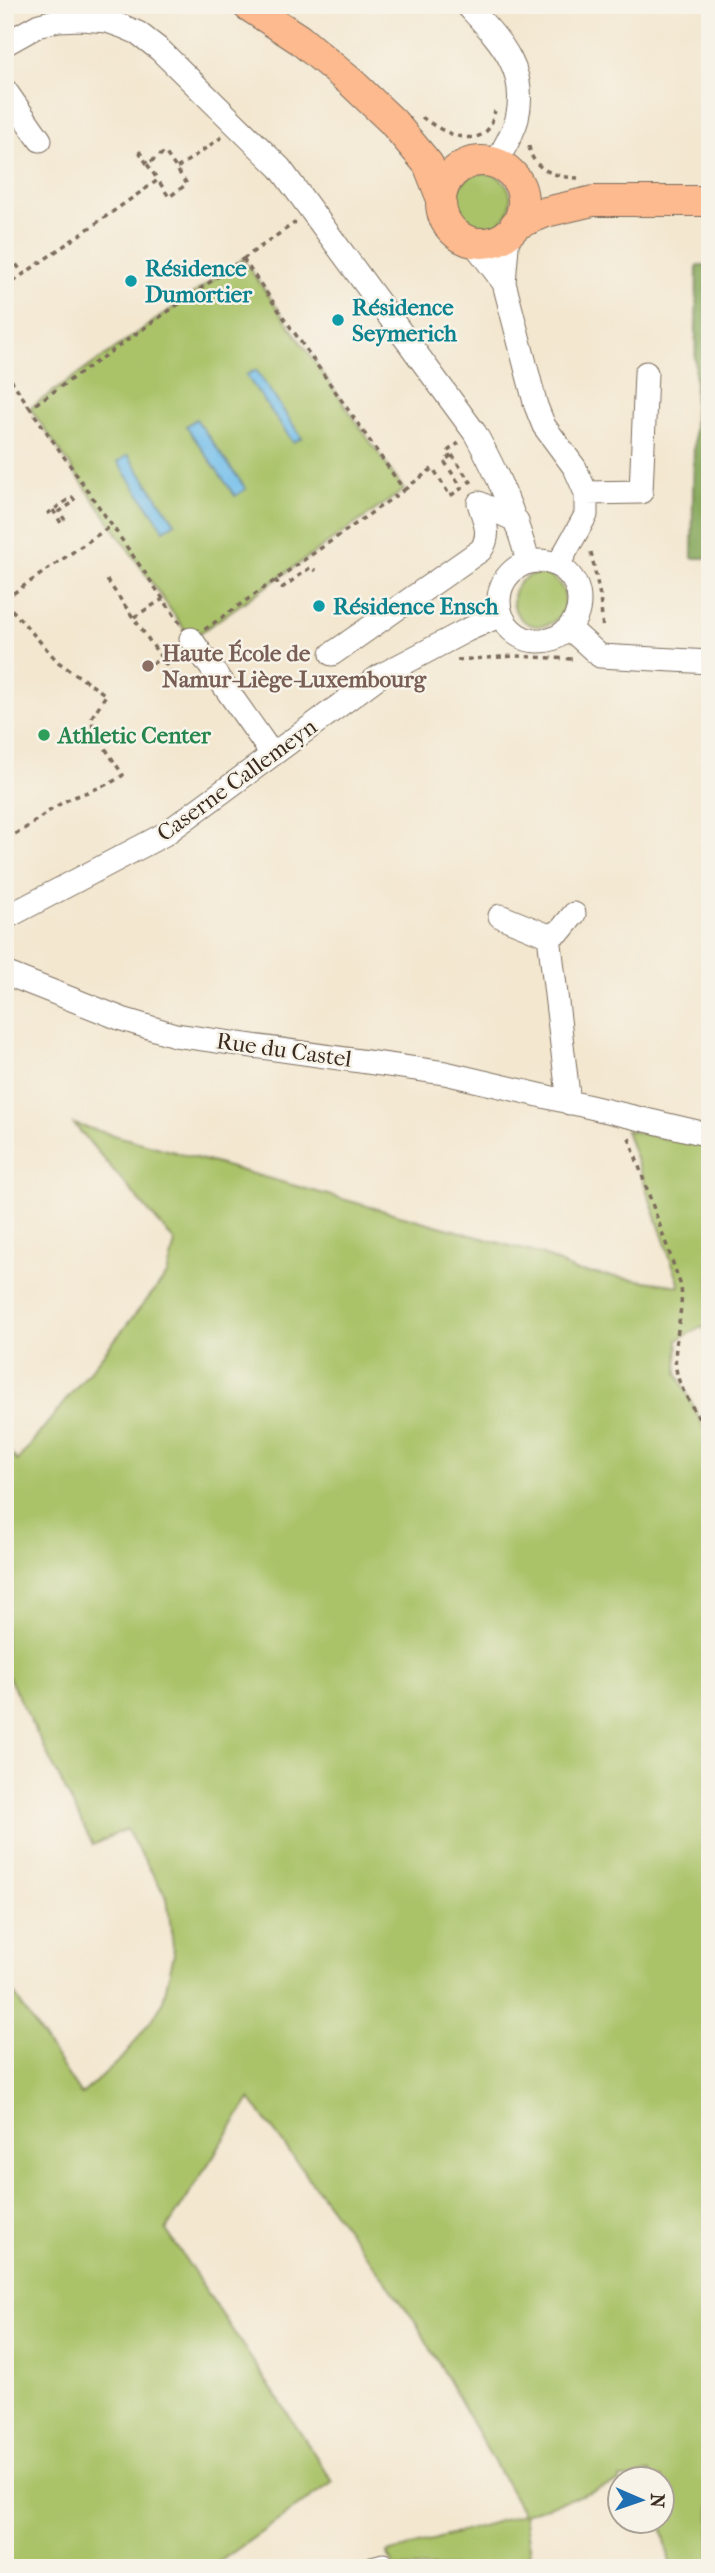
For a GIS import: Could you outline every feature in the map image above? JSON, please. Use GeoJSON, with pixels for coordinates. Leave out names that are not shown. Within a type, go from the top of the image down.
{"type":"FeatureCollection","features":[{"type":"Feature","properties":{"kind":"main road"},"geometry":{"type":"LineString","coordinates":[[247,5],[299,39],[352,83],[405,116],[440,150],[496,168],[546,191],[593,201],[710,201]]}},
{"type":"Feature","properties":{"kind":"main road"},"geometry":{"type":"LineString","coordinates":[[405,116],[441,197],[442,212],[448,226],[459,236],[473,242],[491,242],[546,212],[593,201]]}},
{"type":"Feature","properties":{"kind":"main road"},"geometry":{"type":"LineString","coordinates":[[441,197],[445,184],[453,173],[464,165],[496,168],[521,191],[521,215],[512,230]]}},
{"type":"Feature","properties":{"kind":"street"},"geometry":{"type":"LineString","coordinates":[[467,6],[506,50],[516,73],[520,100],[516,121],[496,168]]}},
{"type":"Feature","properties":{"kind":"street"},"geometry":{"type":"LineString","coordinates":[[5,44],[39,25],[58,20],[107,21],[138,33],[160,50],[239,126],[280,168],[475,433],[494,466],[517,521],[528,560]]}},
{"type":"Feature","properties":{"kind":"street"},"geometry":{"type":"LineString","coordinates":[[5,90],[40,140]]}},
{"type":"Feature","properties":{"kind":"street"},"geometry":{"type":"LineString","coordinates":[[504,283],[512,230]]}},
{"type":"Feature","properties":{"kind":"street"},"geometry":{"type":"LineString","coordinates":[[473,242],[504,283],[536,406],[544,426],[575,468],[586,493],[586,515],[558,565]]}},
{"type":"Feature","properties":{"kind":"street"},"geometry":{"type":"LineString","coordinates":[[586,493],[641,492],[646,373]]}},
{"type":"Feature","properties":{"kind":"street"},"geometry":{"type":"LineString","coordinates":[[332,654],[481,550],[487,541],[488,532],[479,503],[517,521]]}},
{"type":"Feature","properties":{"kind":"street"},"geometry":{"type":"LineString","coordinates":[[543,559],[558,565],[569,574],[577,587],[577,616],[569,628],[556,638],[540,642],[523,639],[510,629],[501,615],[498,602],[500,589],[507,577],[528,560],[543,559]]}},
{"type":"Feature","properties":{"kind":"street","name":"Caserne Callemeyn"},"geometry":{"type":"LineString","coordinates":[[5,918],[165,834],[378,677],[501,615]]}},
{"type":"Feature","properties":{"kind":"street"},"geometry":{"type":"LineString","coordinates":[[569,628],[600,656],[710,662]]}},
{"type":"Feature","properties":{"kind":"street"},"geometry":{"type":"LineString","coordinates":[[191,639],[272,754]]}},
{"type":"Feature","properties":{"kind":"street"},"geometry":{"type":"LineString","coordinates":[[500,916],[549,936],[561,930],[574,914]]}},
{"type":"Feature","properties":{"kind":"street"},"geometry":{"type":"LineString","coordinates":[[549,936],[569,1103]]}},
{"type":"Feature","properties":{"kind":"street","name":"Rue du Castel"},"geometry":{"type":"LineString","coordinates":[[5,973],[122,1019],[175,1035],[445,1073],[710,1135]]}},
{"type":"Feature","properties":{"kind":"street"},"geometry":{"type":"LineString","coordinates":[[372,2568],[383,2565],[385,2568]]}},
{"type":"Feature","properties":{"kind":"path"},"geometry":{"type":"LineString","coordinates":[[405,116],[452,135],[477,137],[489,128],[495,111]]}},
{"type":"Feature","properties":{"kind":"path"},"geometry":{"type":"LineString","coordinates":[[176,169],[239,126]]}},
{"type":"Feature","properties":{"kind":"path"},"geometry":{"type":"LineString","coordinates":[[532,137],[529,144],[531,157],[541,168],[557,176],[573,178]]}},
{"type":"Feature","properties":{"kind":"path"},"geometry":{"type":"LineString","coordinates":[[139,151],[169,197],[187,184],[165,152],[148,164]]}},
{"type":"Feature","properties":{"kind":"path"},"geometry":{"type":"LineString","coordinates":[[5,287],[158,180]]}},
{"type":"Feature","properties":{"kind":"path"},"geometry":{"type":"LineString","coordinates":[[30,408],[312,211]]}},
{"type":"Feature","properties":{"kind":"path"},"geometry":{"type":"LineString","coordinates":[[5,248],[23,274]]}},
{"type":"Feature","properties":{"kind":"path"},"geometry":{"type":"LineString","coordinates":[[243,259],[404,490]]}},
{"type":"Feature","properties":{"kind":"path"},"geometry":{"type":"LineString","coordinates":[[5,371],[191,639],[433,468],[450,496],[462,488],[444,461],[452,455],[449,450],[475,433]]}},
{"type":"Feature","properties":{"kind":"path"},"geometry":{"type":"LineString","coordinates":[[47,514],[52,510],[72,497],[75,501],[59,512],[63,522],[52,510]]}},
{"type":"Feature","properties":{"kind":"path"},"geometry":{"type":"LineString","coordinates":[[5,838],[22,832],[66,801],[112,783],[122,775],[93,730],[92,718],[106,695],[58,662],[13,614],[5,600],[112,525]]}},
{"type":"Feature","properties":{"kind":"path"},"geometry":{"type":"LineString","coordinates":[[591,547],[603,634]]}},
{"type":"Feature","properties":{"kind":"path"},"geometry":{"type":"LineString","coordinates":[[275,580],[282,588],[312,567],[316,571]]}},
{"type":"Feature","properties":{"kind":"path"},"geometry":{"type":"LineString","coordinates":[[107,580],[172,673]]}},
{"type":"Feature","properties":{"kind":"path"},"geometry":{"type":"LineString","coordinates":[[134,617],[163,599]]}},
{"type":"Feature","properties":{"kind":"path"},"geometry":{"type":"LineString","coordinates":[[5,619],[13,614]]}},
{"type":"Feature","properties":{"kind":"path"},"geometry":{"type":"LineString","coordinates":[[454,660],[515,656],[575,659]]}},
{"type":"Feature","properties":{"kind":"path"},"geometry":{"type":"LineString","coordinates":[[152,664],[161,658]]}},
{"type":"Feature","properties":{"kind":"path"},"geometry":{"type":"LineString","coordinates":[[622,1116],[681,1286],[683,1302],[677,1373],[704,1428],[710,1433]]}},
{"type":"Feature","properties":{"kind":"green space"},"geometry":{"type":"Polygon","coordinates":[[[484,173],[503,181],[511,200],[503,219],[484,227],[465,219],[457,200],[465,181],[484,173]]]}},
{"type":"Feature","properties":{"kind":"green space"},"geometry":{"type":"Polygon","coordinates":[[[243,259],[404,490],[191,639],[30,408],[243,259]]]}},
{"type":"Feature","properties":{"kind":"green space"},"geometry":{"type":"Polygon","coordinates":[[[710,265],[710,558],[692,558],[697,266],[710,265]]]}},
{"type":"Feature","properties":{"kind":"green space"},"geometry":{"type":"Polygon","coordinates":[[[539,574],[549,576],[557,582],[563,590],[563,610],[557,618],[549,624],[539,626],[529,624],[521,618],[515,610],[513,600],[515,590],[521,582],[529,576],[539,574]]]}},
{"type":"Feature","properties":{"kind":"green space"},"geometry":{"type":"Polygon","coordinates":[[[74,1124],[543,1255],[575,1271],[680,1286],[626,1130],[710,1148],[710,1339],[702,1326],[678,1340],[677,1373],[704,1428],[710,1433],[710,2568],[671,2568],[664,2534],[676,2534],[676,2464],[606,2464],[606,2487],[524,2514],[532,2568],[395,2568],[387,2553],[523,2514],[415,2321],[250,2099],[166,2230],[333,2482],[219,2562],[221,2568],[5,2568],[5,1980],[81,2095],[126,2054],[162,2005],[174,1954],[167,1898],[126,1829],[93,1845],[5,1670],[5,1444],[17,1461],[167,1275],[175,1242],[74,1124]]]}},
{"type":"Feature","properties":{"kind":"water"},"geometry":{"type":"Polygon","coordinates":[[[256,370],[302,438],[293,442],[246,375],[256,370]]]}},
{"type":"Feature","properties":{"kind":"water"},"geometry":{"type":"Polygon","coordinates":[[[196,419],[246,489],[235,496],[186,426],[196,419]]]}},
{"type":"Feature","properties":{"kind":"water"},"geometry":{"type":"Polygon","coordinates":[[[128,455],[175,523],[164,530],[118,462],[128,455]]]}},
{"type":"Feature","properties":{"kind":"place","name":"Résidence Dumortier"},"geometry":{"type":"Point","coordinates":[131,281]}},
{"type":"Feature","properties":{"kind":"place","name":"Résidence Seymerich"},"geometry":{"type":"Point","coordinates":[338,320]}},
{"type":"Feature","properties":{"kind":"place","name":"Résidence Ensch"},"geometry":{"type":"Point","coordinates":[319,606]}},
{"type":"Feature","properties":{"kind":"place","name":"Haute École de Namur-Liège-Luxembourg"},"geometry":{"type":"Point","coordinates":[148,666]}},
{"type":"Feature","properties":{"kind":"place","name":"Athletic Center"},"geometry":{"type":"Point","coordinates":[44,735]}}]}
